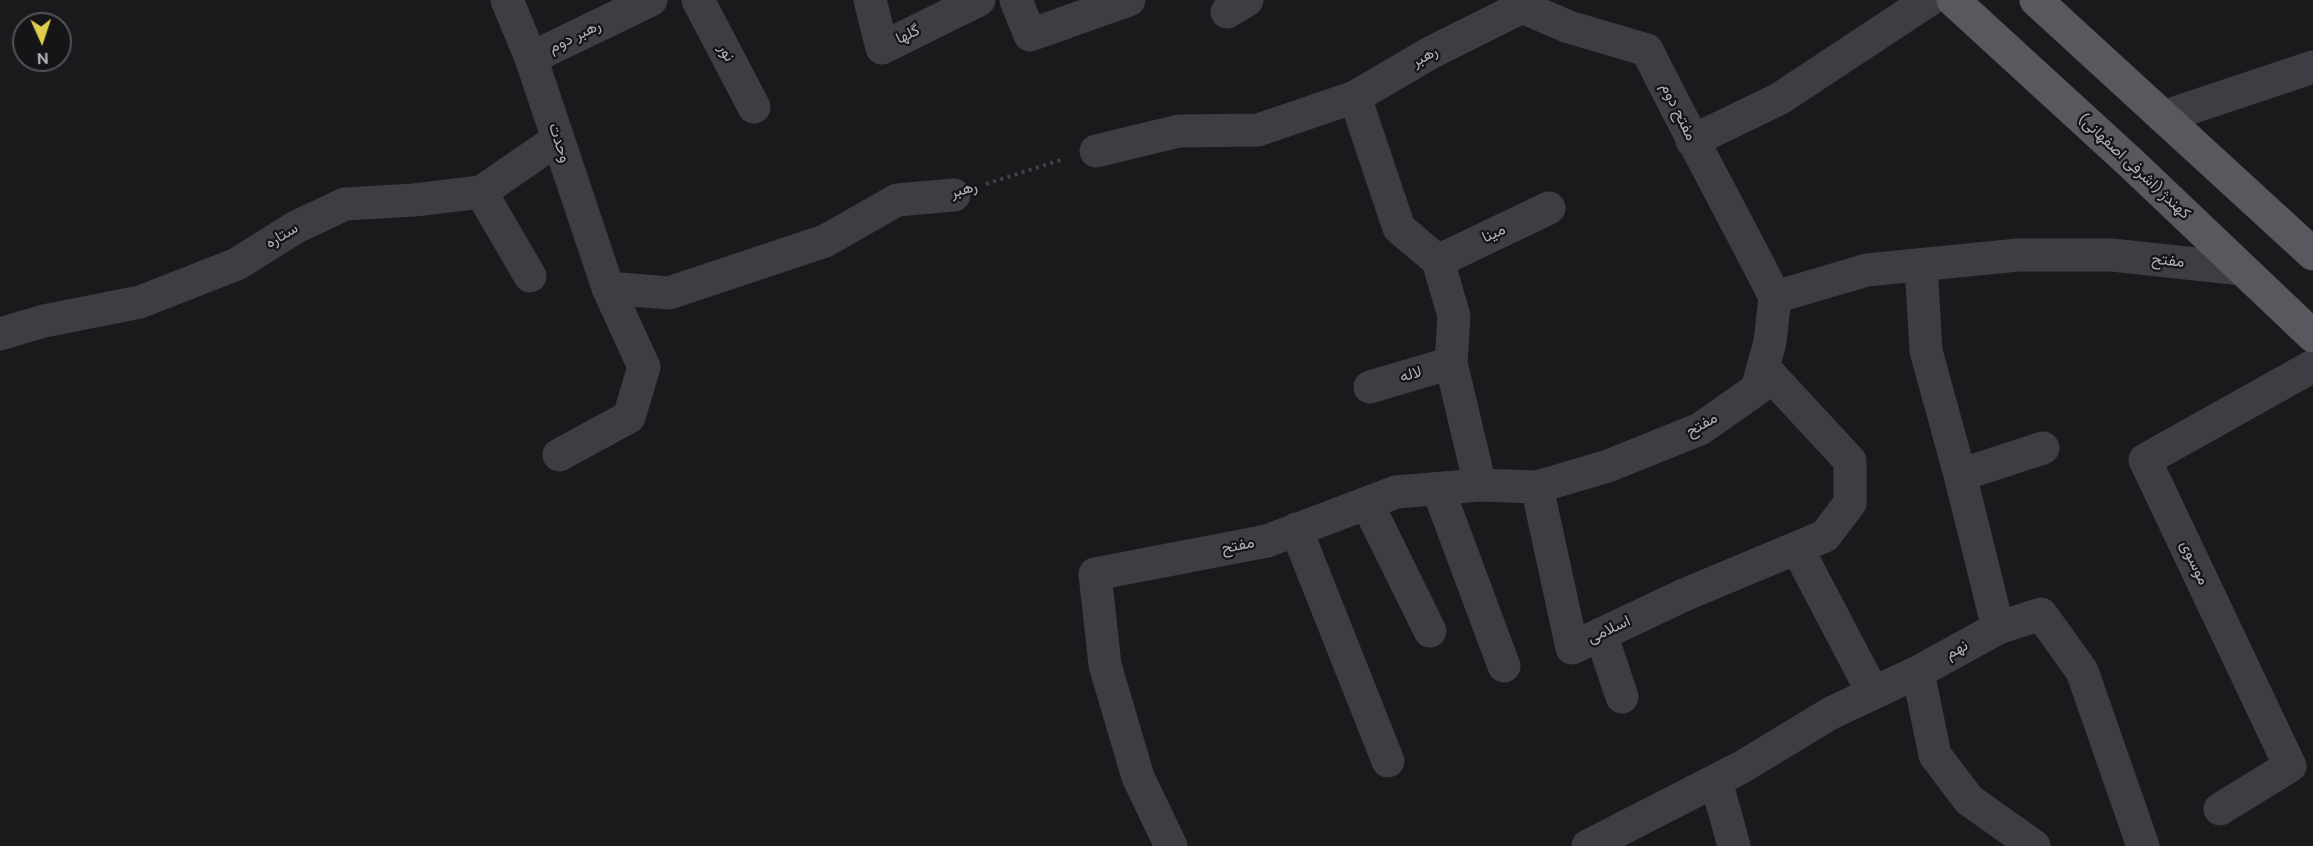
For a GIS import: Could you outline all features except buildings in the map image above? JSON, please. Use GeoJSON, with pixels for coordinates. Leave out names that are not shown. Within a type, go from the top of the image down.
{"type":"FeatureCollection","features":[{"type":"Feature","properties":{"kind":"main road","name":"کهندژ (اشرفی اصفهانی)"},"geometry":{"type":"LineString","coordinates":[[1953,0],[2132,164],[2313,336]]}},
{"type":"Feature","properties":{"kind":"main road"},"geometry":{"type":"LineString","coordinates":[[2036,0],[2313,254]]}},
{"type":"Feature","properties":{"kind":"street","name":"وحدت"},"geometry":{"type":"LineString","coordinates":[[507,0],[531,58],[608,288]]}},
{"type":"Feature","properties":{"kind":"street","name":"رهبر دوم"},"geometry":{"type":"LineString","coordinates":[[531,58],[651,0]]}},
{"type":"Feature","properties":{"kind":"street","name":"نور"},"geometry":{"type":"LineString","coordinates":[[698,0],[754,107]]}},
{"type":"Feature","properties":{"kind":"street","name":"گلها"},"geometry":{"type":"LineString","coordinates":[[870,0],[882,48],[978,0]]}},
{"type":"Feature","properties":{"kind":"street"},"geometry":{"type":"LineString","coordinates":[[1016,0],[1030,35],[1129,0]]}},
{"type":"Feature","properties":{"kind":"street"},"geometry":{"type":"LineString","coordinates":[[1692,141],[1779,99],[1929,0]]}},
{"type":"Feature","properties":{"kind":"street","name":"مفتح دوم"},"geometry":{"type":"LineString","coordinates":[[1520,4],[1569,27],[1647,50],[1692,141],[1775,297]]}},
{"type":"Feature","properties":{"kind":"street","name":"رهبر"},"geometry":{"type":"LineString","coordinates":[[1096,150],[1179,131],[1258,130],[1355,97],[1520,4]]}},
{"type":"Feature","properties":{"kind":"street"},"geometry":{"type":"LineString","coordinates":[[2163,117],[2313,67]]}},
{"type":"Feature","properties":{"kind":"street"},"geometry":{"type":"LineString","coordinates":[[1355,97],[1399,228],[1438,261],[1454,316],[1451,363],[1480,485]]}},
{"type":"Feature","properties":{"kind":"street","name":"ستاره"},"geometry":{"type":"LineString","coordinates":[[0,334],[44,321],[150,297],[237,264],[296,227],[345,204],[414,201],[481,192],[558,139]]}},
{"type":"Feature","properties":{"kind":"street"},"geometry":{"type":"LineString","coordinates":[[481,192],[530,276]]}},
{"type":"Feature","properties":{"kind":"street","name":"رهبر"},"geometry":{"type":"LineString","coordinates":[[608,288],[669,293],[825,241],[897,200],[954,195]]}},
{"type":"Feature","properties":{"kind":"street","name":"مینا"},"geometry":{"type":"LineString","coordinates":[[1438,261],[1549,208]]}},
{"type":"Feature","properties":{"kind":"street","name":"مفتح"},"geometry":{"type":"LineString","coordinates":[[1171,846],[1138,777],[1105,665],[1095,574],[1267,541],[1396,492],[1480,485],[1537,487],[1608,466],[1700,429],[1757,389],[1770,342],[1775,297],[1867,270],[2018,255],[2112,255],[2242,268]]}},
{"type":"Feature","properties":{"kind":"street"},"geometry":{"type":"LineString","coordinates":[[1921,265],[1926,351],[1998,628]]}},
{"type":"Feature","properties":{"kind":"street"},"geometry":{"type":"LineString","coordinates":[[559,455],[628,417],[644,366],[608,288]]}},
{"type":"Feature","properties":{"kind":"street","name":"لاله"},"geometry":{"type":"LineString","coordinates":[[1370,387],[1451,363]]}},
{"type":"Feature","properties":{"kind":"street","name":"موسوی"},"geometry":{"type":"LineString","coordinates":[[2220,809],[2290,766],[2145,460],[2313,366]]}},
{"type":"Feature","properties":{"kind":"street","name":"اسلامی"},"geometry":{"type":"LineString","coordinates":[[1537,487],[1572,648],[1684,595],[1825,536],[1850,503],[1850,461],[1763,367]]}},
{"type":"Feature","properties":{"kind":"street"},"geometry":{"type":"LineString","coordinates":[[1960,475],[2043,448]]}},
{"type":"Feature","properties":{"kind":"street"},"geometry":{"type":"LineString","coordinates":[[1438,489],[1504,666]]}},
{"type":"Feature","properties":{"kind":"street"},"geometry":{"type":"LineString","coordinates":[[1366,503],[1430,631]]}},
{"type":"Feature","properties":{"kind":"street"},"geometry":{"type":"LineString","coordinates":[[1296,529],[1388,761]]}},
{"type":"Feature","properties":{"kind":"street"},"geometry":{"type":"LineString","coordinates":[[1797,548],[1874,693]]}},
{"type":"Feature","properties":{"kind":"street","name":"نهم"},"geometry":{"type":"LineString","coordinates":[[1588,846],[1716,781],[1831,713],[1918,672],[1998,628],[2042,614],[2082,671],[2142,846]]}},
{"type":"Feature","properties":{"kind":"street"},"geometry":{"type":"LineString","coordinates":[[1601,634],[1622,698]]}},
{"type":"Feature","properties":{"kind":"street"},"geometry":{"type":"LineString","coordinates":[[1918,672],[1935,755],[1969,800],[2034,846]]}},
{"type":"Feature","properties":{"kind":"street"},"geometry":{"type":"LineString","coordinates":[[1716,781],[1734,846]]}},
{"type":"Feature","properties":{"kind":"path","name":"رهبر"},"geometry":{"type":"LineString","coordinates":[[954,195],[1020,172],[1096,150]]}}]}
